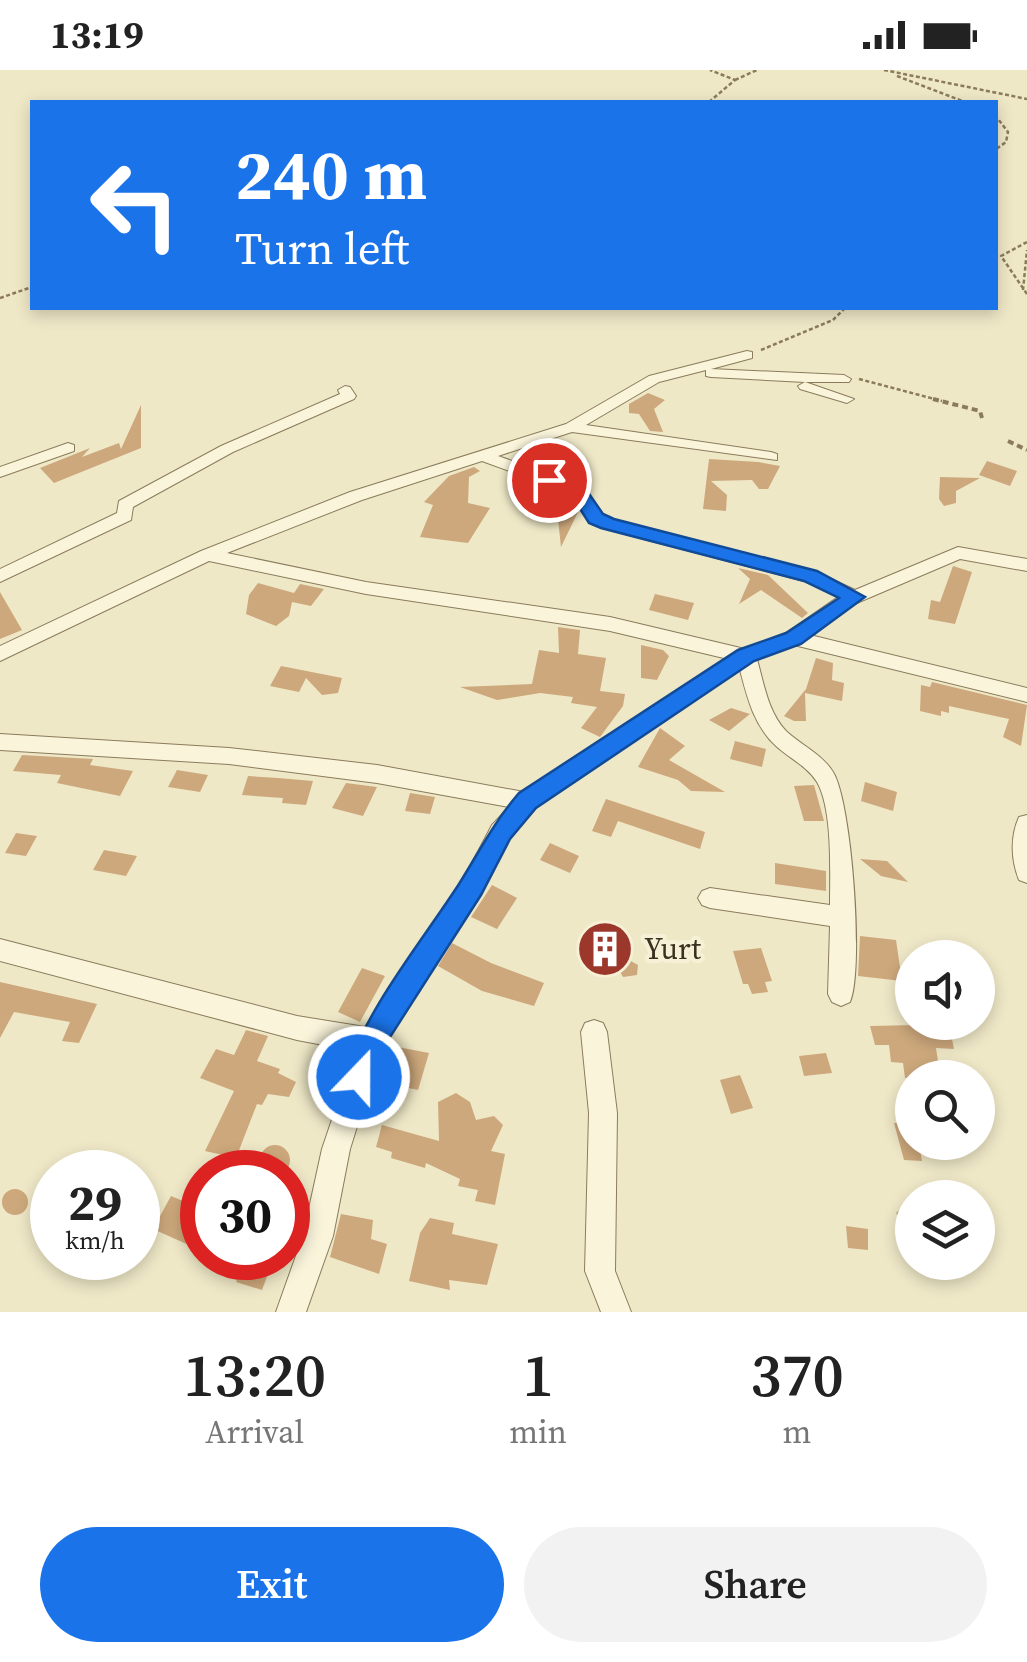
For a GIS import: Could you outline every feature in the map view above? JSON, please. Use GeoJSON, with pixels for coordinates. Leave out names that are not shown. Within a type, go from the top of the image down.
{"type":"FeatureCollection","features":[{"type":"Feature","properties":{"kind":"street"},"geometry":{"type":"LineString","coordinates":[[689,374],[747,355]]}},
{"type":"Feature","properties":{"kind":"street"},"geometry":{"type":"LineString","coordinates":[[0,654],[207,555],[356,496],[571,427],[654,379],[689,374],[844,379]]}},
{"type":"Feature","properties":{"kind":"street"},"geometry":{"type":"LineString","coordinates":[[764,376],[847,399]]}},
{"type":"Feature","properties":{"kind":"street"},"geometry":{"type":"LineString","coordinates":[[0,576],[125,516],[125,505],[181,471],[349,396],[344,390]]}},
{"type":"Feature","properties":{"kind":"street"},"geometry":{"type":"LineString","coordinates":[[571,427],[772,457]]}},
{"type":"Feature","properties":{"kind":"street"},"geometry":{"type":"LineString","coordinates":[[0,472],[68,448]]}},
{"type":"Feature","properties":{"kind":"street"},"geometry":{"type":"LineString","coordinates":[[480,455],[576,489],[596,519],[608,524],[810,576],[855,597]]}},
{"type":"Feature","properties":{"kind":"street"},"geometry":{"type":"LineString","coordinates":[[291,1312],[318,1236],[336,1149],[370,1041],[471,887],[500,832],[528,800],[746,656],[794,638],[855,597],[958,552],[1027,565]]}},
{"type":"Feature","properties":{"kind":"street"},"geometry":{"type":"LineString","coordinates":[[207,555],[366,588],[610,624],[746,656]]}},
{"type":"Feature","properties":{"kind":"street"},"geometry":{"type":"LineString","coordinates":[[794,638],[1027,695]]}},
{"type":"Feature","properties":{"kind":"street"},"geometry":{"type":"LineString","coordinates":[[746,656],[770,725],[784,742],[812,760],[830,786],[840,860],[841,994]]}},
{"type":"Feature","properties":{"kind":"street"},"geometry":{"type":"LineString","coordinates":[[0,742],[247,758],[377,774],[528,800]]}},
{"type":"Feature","properties":{"kind":"street"},"geometry":{"type":"LineString","coordinates":[[1027,824],[1023,836],[1027,873]]}},
{"type":"Feature","properties":{"kind":"street"},"geometry":{"type":"LineString","coordinates":[[710,898],[840,917]]}},
{"type":"Feature","properties":{"kind":"street"},"geometry":{"type":"LineString","coordinates":[[0,950],[297,1028],[370,1041]]}},
{"type":"Feature","properties":{"kind":"street"},"geometry":{"type":"LineString","coordinates":[[594,1032],[603,1114],[600,1271],[616,1312]]}},
{"type":"Feature","properties":{"kind":"path"},"geometry":{"type":"LineString","coordinates":[[710,70],[736,80]]}},
{"type":"Feature","properties":{"kind":"path"},"geometry":{"type":"LineString","coordinates":[[712,100],[736,80],[757,70]]}},
{"type":"Feature","properties":{"kind":"path"},"geometry":{"type":"LineString","coordinates":[[884,70],[960,100]]}},
{"type":"Feature","properties":{"kind":"path"},"geometry":{"type":"LineString","coordinates":[[893,73],[1027,99]]}},
{"type":"Feature","properties":{"kind":"path"},"geometry":{"type":"LineString","coordinates":[[998,120],[1008,132],[1006,142],[998,148]]}},
{"type":"Feature","properties":{"kind":"path"},"geometry":{"type":"LineString","coordinates":[[998,258],[1027,242]]}},
{"type":"Feature","properties":{"kind":"path"},"geometry":{"type":"LineString","coordinates":[[1025,293],[1027,250]]}},
{"type":"Feature","properties":{"kind":"path"},"geometry":{"type":"LineString","coordinates":[[1002,256],[1025,293]]}},
{"type":"Feature","properties":{"kind":"path"},"geometry":{"type":"LineString","coordinates":[[0,298],[30,288]]}},
{"type":"Feature","properties":{"kind":"path"},"geometry":{"type":"LineString","coordinates":[[747,355],[833,320],[843,310]]}},
{"type":"Feature","properties":{"kind":"path"},"geometry":{"type":"LineString","coordinates":[[844,379],[869,379],[980,411],[982,418]]}},
{"type":"Feature","properties":{"kind":"path"},"geometry":{"type":"LineString","coordinates":[[1008,441],[1027,450]]}},
{"type":"Feature","properties":{"kind":"building"},"geometry":{"type":"Polygon","coordinates":[[[648,393],[665,400],[654,409],[663,432],[650,431],[639,414],[629,413],[629,404],[648,393]]]}},
{"type":"Feature","properties":{"kind":"building"},"geometry":{"type":"Polygon","coordinates":[[[141,405],[141,448],[54,483],[40,468],[90,448],[82,457],[119,443],[121,449],[141,405]]]}},
{"type":"Feature","properties":{"kind":"building"},"geometry":{"type":"Polygon","coordinates":[[[709,459],[780,466],[768,489],[759,489],[752,480],[711,481],[727,495],[726,511],[703,509],[709,459]]]}},
{"type":"Feature","properties":{"kind":"building"},"geometry":{"type":"Polygon","coordinates":[[[987,461],[1017,471],[1010,486],[979,475],[987,461]]]}},
{"type":"Feature","properties":{"kind":"building"},"geometry":{"type":"Polygon","coordinates":[[[474,467],[480,471],[469,477],[468,503],[490,508],[468,543],[420,537],[433,505],[424,502],[449,476],[474,467]]]}},
{"type":"Feature","properties":{"kind":"building"},"geometry":{"type":"Polygon","coordinates":[[[940,477],[980,478],[956,491],[956,503],[944,506],[939,499],[940,477]]]}},
{"type":"Feature","properties":{"kind":"building"},"geometry":{"type":"Polygon","coordinates":[[[556,501],[574,505],[578,512],[561,547],[556,501]]]}},
{"type":"Feature","properties":{"kind":"building"},"geometry":{"type":"Polygon","coordinates":[[[953,566],[972,572],[955,624],[928,619],[931,600],[940,602],[953,566]]]}},
{"type":"Feature","properties":{"kind":"building"},"geometry":{"type":"Polygon","coordinates":[[[738,568],[768,575],[808,613],[802,618],[761,590],[739,604],[750,579],[738,568]]]}},
{"type":"Feature","properties":{"kind":"building"},"geometry":{"type":"Polygon","coordinates":[[[258,583],[294,593],[300,584],[324,589],[311,606],[292,602],[289,616],[276,626],[246,614],[249,595],[258,583]]]}},
{"type":"Feature","properties":{"kind":"building"},"geometry":{"type":"Polygon","coordinates":[[[0,592],[22,630],[0,639],[0,592]]]}},
{"type":"Feature","properties":{"kind":"building"},"geometry":{"type":"Polygon","coordinates":[[[655,594],[694,603],[688,620],[649,610],[655,594]]]}},
{"type":"Feature","properties":{"kind":"building"},"geometry":{"type":"Polygon","coordinates":[[[558,627],[580,630],[578,654],[606,658],[600,691],[625,694],[623,706],[600,737],[581,728],[597,707],[571,703],[573,697],[540,693],[497,700],[460,687],[532,684],[539,650],[559,653],[558,627]]]}},
{"type":"Feature","properties":{"kind":"building"},"geometry":{"type":"Polygon","coordinates":[[[641,645],[663,650],[669,656],[657,680],[641,678],[641,645]]]}},
{"type":"Feature","properties":{"kind":"building"},"geometry":{"type":"Polygon","coordinates":[[[816,658],[833,663],[832,680],[844,683],[842,701],[805,693],[806,721],[794,721],[784,716],[806,689],[816,658]]]}},
{"type":"Feature","properties":{"kind":"building"},"geometry":{"type":"Polygon","coordinates":[[[281,666],[342,678],[338,693],[322,695],[306,678],[299,692],[270,686],[281,666]]]}},
{"type":"Feature","properties":{"kind":"building"},"geometry":{"type":"Polygon","coordinates":[[[932,682],[1027,705],[1021,746],[1003,737],[1009,719],[949,706],[949,713],[941,711],[941,716],[920,711],[921,685],[930,687],[932,682]]]}},
{"type":"Feature","properties":{"kind":"building"},"geometry":{"type":"Polygon","coordinates":[[[731,708],[750,714],[729,731],[709,720],[731,708]]]}},
{"type":"Feature","properties":{"kind":"building"},"geometry":{"type":"Polygon","coordinates":[[[660,728],[685,746],[669,760],[725,792],[691,791],[678,780],[638,767],[660,728]]]}},
{"type":"Feature","properties":{"kind":"building"},"geometry":{"type":"Polygon","coordinates":[[[735,741],[766,749],[762,767],[730,759],[735,741]]]}},
{"type":"Feature","properties":{"kind":"building"},"geometry":{"type":"Polygon","coordinates":[[[22,755],[93,759],[90,765],[133,771],[120,796],[57,783],[61,775],[13,771],[22,755]]]}},
{"type":"Feature","properties":{"kind":"building"},"geometry":{"type":"Polygon","coordinates":[[[177,770],[208,775],[200,792],[168,787],[177,770]]]}},
{"type":"Feature","properties":{"kind":"building"},"geometry":{"type":"Polygon","coordinates":[[[248,776],[313,781],[306,805],[282,803],[283,798],[242,795],[248,776]]]}},
{"type":"Feature","properties":{"kind":"building"},"geometry":{"type":"Polygon","coordinates":[[[865,782],[897,792],[893,811],[861,801],[865,782]]]}},
{"type":"Feature","properties":{"kind":"building"},"geometry":{"type":"Polygon","coordinates":[[[346,783],[377,787],[363,816],[332,808],[346,783]]]}},
{"type":"Feature","properties":{"kind":"building"},"geometry":{"type":"Polygon","coordinates":[[[814,785],[824,821],[804,821],[794,786],[814,785]]]}},
{"type":"Feature","properties":{"kind":"building"},"geometry":{"type":"Polygon","coordinates":[[[410,793],[435,797],[430,814],[405,811],[410,793]]]}},
{"type":"Feature","properties":{"kind":"building"},"geometry":{"type":"Polygon","coordinates":[[[606,799],[705,832],[700,849],[618,821],[611,837],[592,831],[606,799]]]}},
{"type":"Feature","properties":{"kind":"building"},"geometry":{"type":"Polygon","coordinates":[[[16,833],[37,836],[26,856],[5,853],[16,833]]]}},
{"type":"Feature","properties":{"kind":"building"},"geometry":{"type":"Polygon","coordinates":[[[550,843],[579,856],[570,873],[540,860],[550,843]]]}},
{"type":"Feature","properties":{"kind":"building"},"geometry":{"type":"Polygon","coordinates":[[[104,850],[137,856],[126,876],[93,870],[104,850]]]}},
{"type":"Feature","properties":{"kind":"building"},"geometry":{"type":"Polygon","coordinates":[[[860,859],[887,861],[908,882],[881,876],[860,859]]]}},
{"type":"Feature","properties":{"kind":"building"},"geometry":{"type":"Polygon","coordinates":[[[775,863],[826,871],[826,891],[775,884],[775,863]]]}},
{"type":"Feature","properties":{"kind":"building"},"geometry":{"type":"Polygon","coordinates":[[[492,885],[517,898],[497,929],[471,917],[492,885]]]}},
{"type":"Feature","properties":{"kind":"building"},"geometry":{"type":"Polygon","coordinates":[[[860,936],[896,940],[895,980],[858,976],[860,936]]]}},
{"type":"Feature","properties":{"kind":"building"},"geometry":{"type":"Polygon","coordinates":[[[598,938],[614,941],[620,955],[638,965],[637,975],[623,977],[614,961],[597,958],[592,947],[598,938]]]}},
{"type":"Feature","properties":{"kind":"building"},"geometry":{"type":"Polygon","coordinates":[[[452,943],[544,983],[534,1006],[482,991],[438,966],[452,943]]]}},
{"type":"Feature","properties":{"kind":"building"},"geometry":{"type":"Polygon","coordinates":[[[761,948],[772,981],[765,982],[768,992],[752,994],[748,984],[743,984],[733,951],[761,948]]]}},
{"type":"Feature","properties":{"kind":"building"},"geometry":{"type":"Polygon","coordinates":[[[362,968],[385,976],[360,1022],[338,1012],[362,968]]]}},
{"type":"Feature","properties":{"kind":"building"},"geometry":{"type":"Polygon","coordinates":[[[0,982],[97,1004],[79,1043],[62,1041],[70,1022],[14,1012],[0,1038],[0,982]]]}},
{"type":"Feature","properties":{"kind":"building"},"geometry":{"type":"Polygon","coordinates":[[[895,1025],[895,1040],[952,1040],[954,1049],[936,1048],[938,1060],[891,1062],[889,1045],[875,1045],[870,1026],[895,1025]]]}},
{"type":"Feature","properties":{"kind":"building"},"geometry":{"type":"Polygon","coordinates":[[[246,1030],[268,1036],[257,1061],[280,1069],[278,1073],[296,1082],[289,1097],[268,1094],[262,1105],[257,1104],[239,1150],[205,1150],[234,1091],[200,1078],[216,1049],[234,1055],[246,1030]]]}},
{"type":"Feature","properties":{"kind":"building"},"geometry":{"type":"Polygon","coordinates":[[[387,1045],[429,1053],[418,1090],[375,1081],[387,1045]]]}},
{"type":"Feature","properties":{"kind":"building"},"geometry":{"type":"Polygon","coordinates":[[[826,1053],[832,1073],[804,1076],[799,1056],[826,1053]]]}},
{"type":"Feature","properties":{"kind":"building"},"geometry":{"type":"Polygon","coordinates":[[[740,1075],[753,1108],[731,1114],[720,1080],[740,1075]]]}},
{"type":"Feature","properties":{"kind":"building"},"geometry":{"type":"Polygon","coordinates":[[[456,1093],[470,1102],[476,1120],[494,1116],[503,1125],[491,1151],[505,1154],[495,1205],[475,1201],[478,1190],[458,1186],[460,1179],[426,1163],[425,1168],[391,1158],[392,1152],[376,1147],[382,1125],[439,1141],[438,1102],[456,1093]]]}},
{"type":"Feature","properties":{"kind":"building"},"geometry":{"type":"Polygon","coordinates":[[[275,1145],[287,1150],[263,1150],[275,1145]]]}},
{"type":"Feature","properties":{"kind":"building"},"geometry":{"type":"Polygon","coordinates":[[[15,1189],[24,1193],[28,1202],[24,1211],[15,1215],[6,1211],[2,1202],[6,1193],[15,1189]]]}},
{"type":"Feature","properties":{"kind":"building"},"geometry":{"type":"Polygon","coordinates":[[[171,1196],[180,1200],[180,1241],[160,1232],[160,1216],[171,1196]]]}},
{"type":"Feature","properties":{"kind":"building"},"geometry":{"type":"Polygon","coordinates":[[[341,1214],[373,1220],[371,1239],[387,1244],[379,1274],[330,1257],[341,1214]]]}},
{"type":"Feature","properties":{"kind":"building"},"geometry":{"type":"Polygon","coordinates":[[[430,1218],[454,1223],[452,1234],[498,1244],[487,1285],[449,1280],[450,1290],[409,1281],[420,1233],[430,1218]]]}},
{"type":"Feature","properties":{"kind":"building"},"geometry":{"type":"Polygon","coordinates":[[[846,1226],[868,1229],[868,1250],[848,1248],[846,1226]]]}},
{"type":"Feature","properties":{"kind":"building"},"geometry":{"type":"Polygon","coordinates":[[[237,1280],[266,1280],[262,1290],[237,1280]]]}},
{"type":"Feature","properties":{"kind":"place","name":"Yurt"},"geometry":{"type":"Point","coordinates":[605,949]}},
{"type":"Feature","properties":{"kind":"route"},"geometry":{"type":"LineString","coordinates":[[359,1077],[370,1041],[471,887],[500,832],[528,800],[746,656],[794,638],[855,597],[810,576],[608,524],[596,519],[576,489],[549,480]]}}]}
